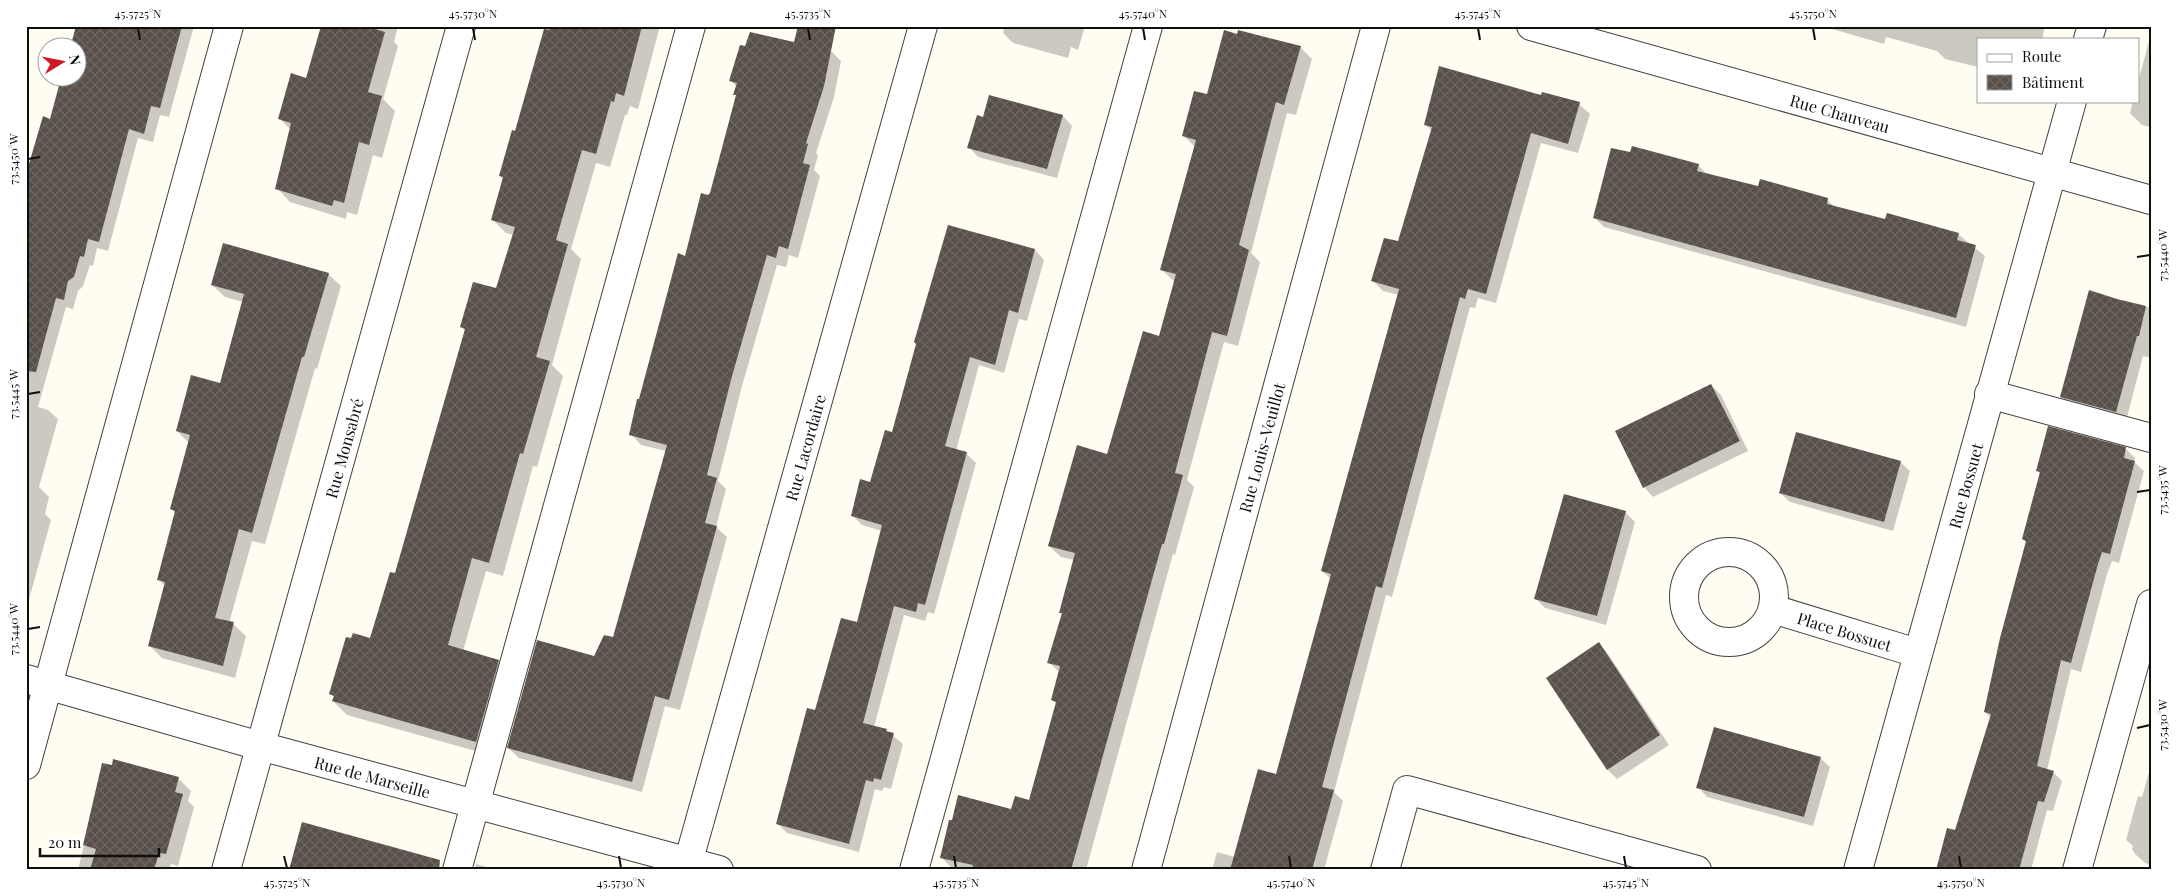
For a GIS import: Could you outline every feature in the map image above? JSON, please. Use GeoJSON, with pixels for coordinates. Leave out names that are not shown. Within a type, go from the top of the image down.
{"type":"FeatureCollection","features":[{"type":"Feature","properties":{"kind":"street"},"geometry":{"type":"LineString","coordinates":[[26,765],[37,682],[228,26]]}},
{"type":"Feature","properties":{"kind":"street","name":"Rue Monsabré"},"geometry":{"type":"LineString","coordinates":[[226,870],[461,26]]}},
{"type":"Feature","properties":{"kind":"street"},"geometry":{"type":"LineString","coordinates":[[457,870],[691,26]]}},
{"type":"Feature","properties":{"kind":"street","name":"Rue Lacordaire"},"geometry":{"type":"LineString","coordinates":[[687,866],[923,26]]}},
{"type":"Feature","properties":{"kind":"street"},"geometry":{"type":"LineString","coordinates":[[914,870],[1148,26]]}},
{"type":"Feature","properties":{"kind":"street","name":"Rue Louis-Veuillot"},"geometry":{"type":"LineString","coordinates":[[1146,870],[1376,26]]}},
{"type":"Feature","properties":{"kind":"street","name":"Rue Chauveau"},"geometry":{"type":"LineString","coordinates":[[1531,26],[2151,200]]}},
{"type":"Feature","properties":{"kind":"street"},"geometry":{"type":"LineString","coordinates":[[2088,38],[2092,26]]}},
{"type":"Feature","properties":{"kind":"street","name":"Rue Bossuet"},"geometry":{"type":"LineString","coordinates":[[1858,870],[2072,102]]}},
{"type":"Feature","properties":{"kind":"street"},"geometry":{"type":"LineString","coordinates":[[1989,394],[2151,438]]}},
{"type":"Feature","properties":{"kind":"street"},"geometry":{"type":"LineString","coordinates":[[2077,870],[2151,604]]}},
{"type":"Feature","properties":{"kind":"street","name":"Place Bossuet"},"geometry":{"type":"LineString","coordinates":[[1773,609],[1917,653]]}},
{"type":"Feature","properties":{"kind":"street","name":"Rue de Marseille"},"geometry":{"type":"LineString","coordinates":[[37,682],[260,746],[475,804],[687,866],[719,870]]}},
{"type":"Feature","properties":{"kind":"street"},"geometry":{"type":"LineString","coordinates":[[1385,870],[1407,790],[1697,870]]}},
{"type":"Feature","properties":{"kind":"building"},"geometry":{"type":"Polygon","coordinates":[[[76,26],[182,26],[160,108],[151,106],[144,134],[129,129],[99,242],[88,239],[84,257],[80,256],[74,277],[68,281],[64,300],[56,298],[36,372],[26,371],[26,174],[43,116],[50,119],[58,88],[88,88],[88,38],[73,38],[76,26]]]}},
{"type":"Feature","properties":{"kind":"building"},"geometry":{"type":"Polygon","coordinates":[[[321,26],[365,26],[385,32],[368,92],[382,96],[369,145],[359,142],[344,203],[334,200],[332,206],[275,189],[291,123],[278,119],[291,73],[306,78],[321,26]]]}},
{"type":"Feature","properties":{"kind":"building"},"geometry":{"type":"Polygon","coordinates":[[[551,26],[642,26],[624,96],[616,93],[614,102],[611,101],[596,154],[582,150],[556,240],[568,244],[536,357],[550,361],[523,454],[520,453],[489,563],[472,558],[448,645],[499,660],[476,742],[332,701],[334,696],[329,694],[346,637],[351,638],[353,633],[370,638],[390,572],[395,573],[465,329],[460,327],[473,282],[496,288],[515,227],[491,220],[503,177],[499,176],[512,130],[515,131],[544,29],[549,30],[551,26]]]}},
{"type":"Feature","properties":{"kind":"building"},"geometry":{"type":"Polygon","coordinates":[[[798,26],[836,26],[824,86],[806,143],[808,144],[803,163],[810,165],[788,249],[779,246],[776,258],[767,255],[732,376],[707,475],[717,478],[705,523],[717,526],[669,700],[655,696],[632,782],[507,748],[537,640],[594,656],[604,635],[613,637],[667,445],[629,435],[637,399],[639,399],[678,253],[685,256],[701,193],[708,195],[710,193],[736,95],[733,95],[737,83],[729,81],[740,45],[745,46],[750,32],[794,42],[798,26]]]}},
{"type":"Feature","properties":{"kind":"building"},"geometry":{"type":"Polygon","coordinates":[[[1224,30],[1237,34],[1238,30],[1301,46],[1284,105],[1276,102],[1239,245],[1249,250],[1227,336],[1212,332],[1175,473],[1183,475],[1071,870],[972,870],[973,865],[940,858],[949,820],[952,820],[958,795],[1011,809],[1015,796],[1029,800],[1056,702],[1051,700],[1060,666],[1047,663],[1062,613],[1059,613],[1075,553],[1048,546],[1077,445],[1107,454],[1143,331],[1159,336],[1176,274],[1160,270],[1196,140],[1182,136],[1194,91],[1207,94],[1224,30]]]}},
{"type":"Feature","properties":{"kind":"building"},"geometry":{"type":"Polygon","coordinates":[[[1439,66],[1541,95],[1542,92],[1580,102],[1568,144],[1531,133],[1486,294],[1468,289],[1465,299],[1460,297],[1382,588],[1376,586],[1322,787],[1334,790],[1312,870],[1230,870],[1258,769],[1276,774],[1331,574],[1321,571],[1399,289],[1371,281],[1384,238],[1398,241],[1432,127],[1424,125],[1439,66]]]}},
{"type":"Feature","properties":{"kind":"building"},"geometry":{"type":"Polygon","coordinates":[[[989,95],[1063,115],[1047,169],[967,148],[977,115],[983,117],[989,95]]]}},
{"type":"Feature","properties":{"kind":"building"},"geometry":{"type":"Polygon","coordinates":[[[1632,146],[1699,164],[1697,171],[1758,186],[1760,179],[1828,198],[1827,204],[1885,219],[1887,213],[1959,233],[1957,240],[1976,245],[1956,318],[1593,218],[1611,148],[1630,152],[1632,146]]]}},
{"type":"Feature","properties":{"kind":"building"},"geometry":{"type":"Polygon","coordinates":[[[948,225],[1035,249],[1018,313],[1009,310],[995,365],[970,357],[945,446],[967,452],[925,605],[918,603],[916,612],[894,606],[863,723],[887,729],[886,731],[894,733],[881,780],[874,778],[873,782],[866,780],[849,844],[776,824],[807,708],[815,710],[841,618],[857,622],[882,525],[851,516],[860,479],[870,482],[885,430],[892,432],[916,344],[914,342],[948,225]]]}},
{"type":"Feature","properties":{"kind":"building"},"geometry":{"type":"Polygon","coordinates":[[[223,243],[329,273],[304,357],[302,357],[252,533],[239,529],[215,618],[234,622],[223,666],[148,646],[165,582],[157,580],[175,511],[170,509],[190,435],[176,431],[191,375],[220,383],[244,294],[211,285],[223,243]]]}},
{"type":"Feature","properties":{"kind":"building"},"geometry":{"type":"Polygon","coordinates":[[[2089,290],[2146,306],[2116,412],[2060,397],[2089,290]]]}},
{"type":"Feature","properties":{"kind":"building"},"geometry":{"type":"Polygon","coordinates":[[[1711,384],[1740,441],[1643,488],[1615,431],[1711,384]]]}},
{"type":"Feature","properties":{"kind":"building"},"geometry":{"type":"Polygon","coordinates":[[[2048,426],[2126,447],[2124,458],[2135,461],[2110,554],[2102,552],[2071,663],[2061,660],[2037,766],[2054,771],[2044,802],[2038,801],[2019,870],[1936,870],[1947,828],[1955,830],[1991,714],[1984,712],[2000,638],[2026,541],[2022,539],[2040,472],[2036,471],[2048,426]]]}},
{"type":"Feature","properties":{"kind":"building"},"geometry":{"type":"Polygon","coordinates":[[[1796,432],[1901,461],[1884,522],[1779,493],[1796,432]]]}},
{"type":"Feature","properties":{"kind":"building"},"geometry":{"type":"Polygon","coordinates":[[[1564,494],[1626,511],[1597,616],[1534,599],[1564,494]]]}},
{"type":"Feature","properties":{"kind":"building"},"geometry":{"type":"Polygon","coordinates":[[[1599,642],[1660,735],[1607,770],[1546,678],[1599,642]]]}},
{"type":"Feature","properties":{"kind":"building"},"geometry":{"type":"Polygon","coordinates":[[[1714,727],[1821,757],[1804,817],[1696,788],[1714,727]]]}},
{"type":"Feature","properties":{"kind":"building"},"geometry":{"type":"Polygon","coordinates":[[[113,759],[179,777],[175,792],[183,794],[166,854],[159,853],[154,870],[90,870],[96,849],[83,845],[102,763],[112,765],[113,759]]]}},
{"type":"Feature","properties":{"kind":"building"},"geometry":{"type":"Polygon","coordinates":[[[302,822],[440,860],[439,870],[289,870],[302,822]]]}}]}
